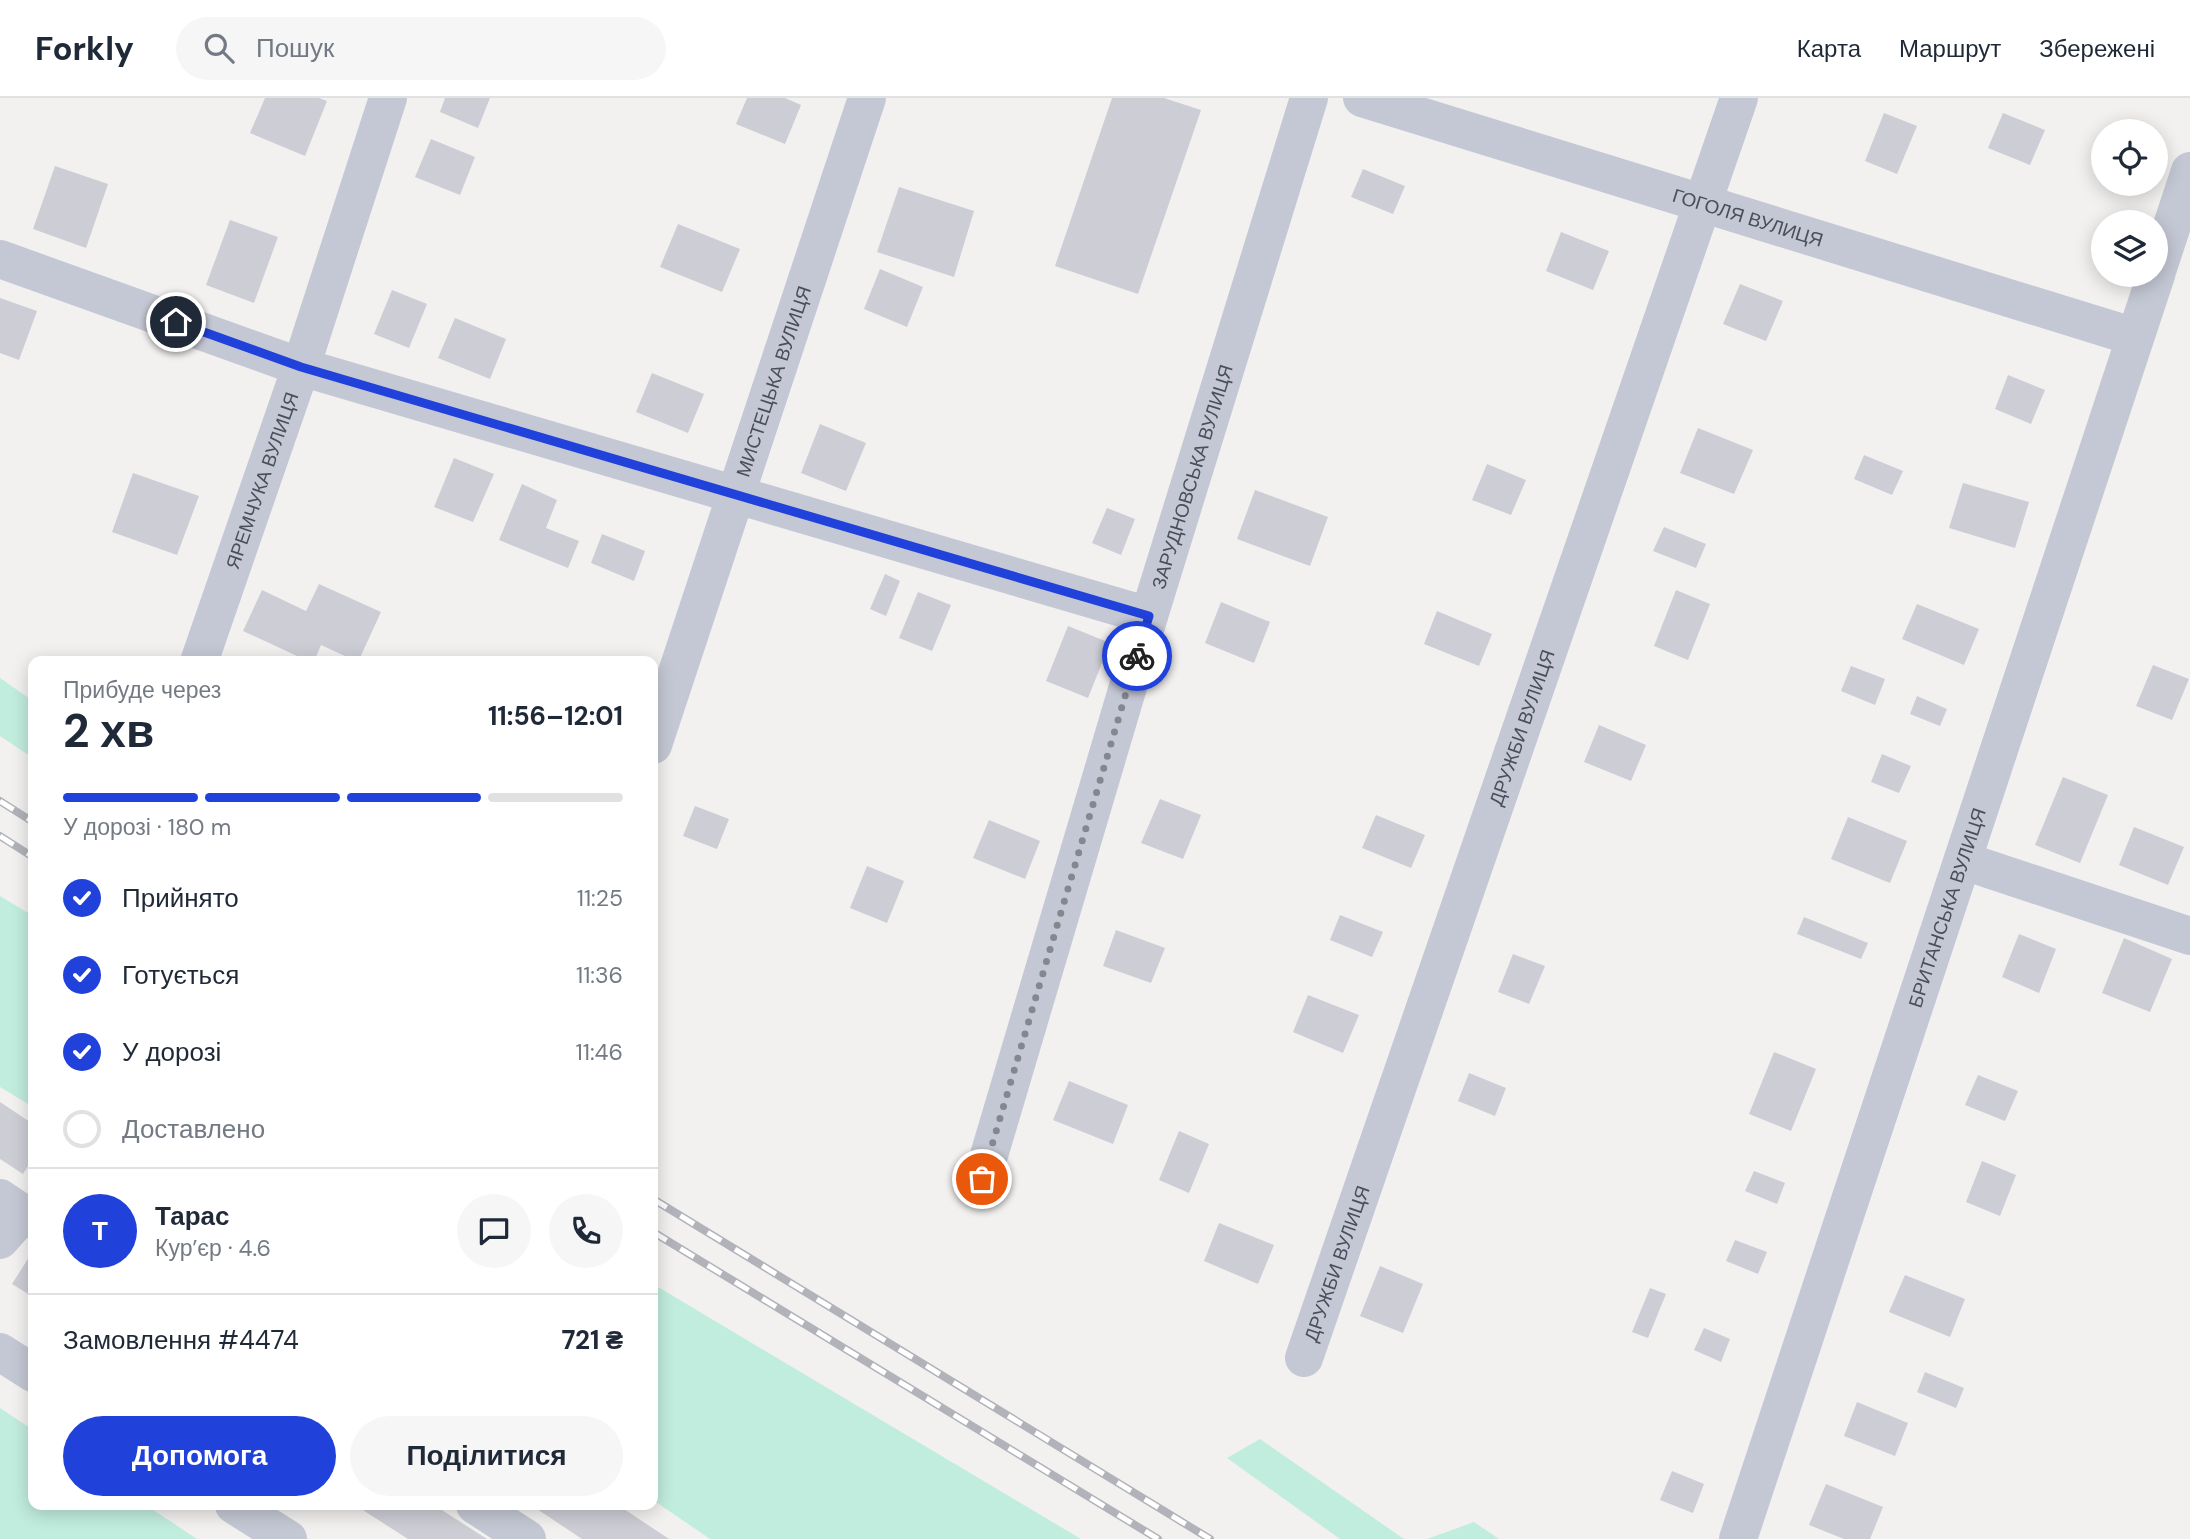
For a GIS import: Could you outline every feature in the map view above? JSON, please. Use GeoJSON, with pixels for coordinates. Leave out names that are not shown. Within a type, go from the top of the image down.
{"type":"FeatureCollection","features":[{"type":"Feature","properties":{"kind":"street","name":"ЯРЕМЧУКА ВУЛИЦЯ"},"geometry":{"type":"LineString","coordinates":[[201,656],[301,367],[388,98]]}},
{"type":"Feature","properties":{"kind":"street","name":"МИСТЕЦЬКА ВУЛИЦЯ"},"geometry":{"type":"LineString","coordinates":[[658,730],[867,98]]}},
{"type":"Feature","properties":{"kind":"street","name":"ЗАРУДНОВСЬКА ВУЛИЦЯ"},"geometry":{"type":"LineString","coordinates":[[982,1179],[1149,616],[1309,98]]}},
{"type":"Feature","properties":{"kind":"street","name":"ГОГОЛЯ ВУЛИЦЯ"},"geometry":{"type":"LineString","coordinates":[[1362,98],[2135,337]]}},
{"type":"Feature","properties":{"kind":"street","name":"ДРУЖБИ ВУЛИЦЯ"},"geometry":{"type":"LineString","coordinates":[[1304,1358],[1739,98]]}},
{"type":"Feature","properties":{"kind":"street","name":"БРИТАНСЬКА ВУЛИЦЯ"},"geometry":{"type":"LineString","coordinates":[[2168,238],[2190,171]]}},
{"type":"Feature","properties":{"kind":"street"},"geometry":{"type":"LineString","coordinates":[[0,259],[301,367],[1149,616]]}},
{"type":"Feature","properties":{"kind":"street","name":"БРИТАНСЬКА ВУЛИЦЯ"},"geometry":{"type":"LineString","coordinates":[[1738,1539],[2152,287]]}},
{"type":"Feature","properties":{"kind":"street"},"geometry":{"type":"LineString","coordinates":[[1964,860],[2190,936]]}},
{"type":"Feature","properties":{"kind":"street"},"geometry":{"type":"LineString","coordinates":[[0,1352],[28,1370]]}},
{"type":"Feature","properties":{"kind":"street"},"geometry":{"type":"LineString","coordinates":[[242,1510],[288,1539]]}},
{"type":"Feature","properties":{"kind":"street"},"geometry":{"type":"LineString","coordinates":[[483,1510],[527,1539]]}},
{"type":"Feature","properties":{"kind":"green space"},"geometry":{"type":"Polygon","coordinates":[[[0,678],[28,698],[28,755],[0,736],[0,678]]]}},
{"type":"Feature","properties":{"kind":"green space"},"geometry":{"type":"Polygon","coordinates":[[[0,896],[28,913],[28,1104],[0,1087],[0,896]]]}},
{"type":"Feature","properties":{"kind":"green space"},"geometry":{"type":"Polygon","coordinates":[[[658,1287],[1081,1539],[710,1539],[658,1503],[658,1287]]]}},
{"type":"Feature","properties":{"kind":"green space"},"geometry":{"type":"Polygon","coordinates":[[[0,1408],[28,1427],[28,1510],[154,1510],[197,1539],[0,1539],[0,1408]]]}},
{"type":"Feature","properties":{"kind":"green space"},"geometry":{"type":"Polygon","coordinates":[[[1260,1439],[1404,1539],[1340,1539],[1227,1458],[1260,1439]]]}},
{"type":"Feature","properties":{"kind":"green space"},"geometry":{"type":"Polygon","coordinates":[[[1474,1522],[1499,1539],[1427,1539],[1474,1522]]]}},
{"type":"Feature","properties":{"kind":"building"},"geometry":{"type":"Polygon","coordinates":[[[265,98],[319,98],[327,101],[305,156],[250,133],[265,98]]]}},
{"type":"Feature","properties":{"kind":"building"},"geometry":{"type":"Polygon","coordinates":[[[445,98],[490,98],[478,128],[440,112],[445,98]]]}},
{"type":"Feature","properties":{"kind":"building"},"geometry":{"type":"Polygon","coordinates":[[[747,98],[785,98],[801,105],[785,144],[736,124],[747,98]]]}},
{"type":"Feature","properties":{"kind":"building"},"geometry":{"type":"Polygon","coordinates":[[[1112,98],[1164,98],[1201,110],[1138,294],[1055,266],[1112,98]]]}},
{"type":"Feature","properties":{"kind":"building"},"geometry":{"type":"Polygon","coordinates":[[[1884,113],[1917,126],[1897,174],[1865,161],[1884,113]]]}},
{"type":"Feature","properties":{"kind":"building"},"geometry":{"type":"Polygon","coordinates":[[[2003,113],[2045,130],[2030,165],[1988,148],[2003,113]]]}},
{"type":"Feature","properties":{"kind":"building"},"geometry":{"type":"Polygon","coordinates":[[[431,139],[475,157],[460,195],[415,177],[431,139]]]}},
{"type":"Feature","properties":{"kind":"building"},"geometry":{"type":"Polygon","coordinates":[[[55,166],[108,184],[86,248],[33,229],[55,166]]]}},
{"type":"Feature","properties":{"kind":"building"},"geometry":{"type":"Polygon","coordinates":[[[1363,169],[1405,186],[1393,214],[1351,197],[1363,169]]]}},
{"type":"Feature","properties":{"kind":"building"},"geometry":{"type":"Polygon","coordinates":[[[899,187],[974,211],[954,277],[877,252],[899,187]]]}},
{"type":"Feature","properties":{"kind":"building"},"geometry":{"type":"Polygon","coordinates":[[[230,220],[278,237],[254,303],[206,285],[230,220]]]}},
{"type":"Feature","properties":{"kind":"building"},"geometry":{"type":"Polygon","coordinates":[[[678,224],[740,249],[722,292],[660,267],[678,224]]]}},
{"type":"Feature","properties":{"kind":"building"},"geometry":{"type":"Polygon","coordinates":[[[1561,232],[1609,251],[1593,290],[1546,271],[1561,232]]]}},
{"type":"Feature","properties":{"kind":"building"},"geometry":{"type":"Polygon","coordinates":[[[880,269],[923,287],[907,327],[864,309],[880,269]]]}},
{"type":"Feature","properties":{"kind":"building"},"geometry":{"type":"Polygon","coordinates":[[[1740,284],[1783,301],[1766,341],[1723,324],[1740,284]]]}},
{"type":"Feature","properties":{"kind":"building"},"geometry":{"type":"Polygon","coordinates":[[[392,290],[427,304],[409,348],[374,334],[392,290]]]}},
{"type":"Feature","properties":{"kind":"building"},"geometry":{"type":"Polygon","coordinates":[[[0,298],[37,311],[19,360],[0,353],[0,298]]]}},
{"type":"Feature","properties":{"kind":"building"},"geometry":{"type":"Polygon","coordinates":[[[455,318],[506,339],[490,379],[438,358],[455,318]]]}},
{"type":"Feature","properties":{"kind":"building"},"geometry":{"type":"Polygon","coordinates":[[[652,373],[704,394],[688,433],[636,412],[652,373]]]}},
{"type":"Feature","properties":{"kind":"building"},"geometry":{"type":"Polygon","coordinates":[[[2008,375],[2045,390],[2031,424],[1995,409],[2008,375]]]}},
{"type":"Feature","properties":{"kind":"building"},"geometry":{"type":"Polygon","coordinates":[[[820,424],[866,443],[846,491],[801,473],[820,424]]]}},
{"type":"Feature","properties":{"kind":"building"},"geometry":{"type":"Polygon","coordinates":[[[1698,428],[1753,450],[1734,494],[1680,473],[1698,428]]]}},
{"type":"Feature","properties":{"kind":"building"},"geometry":{"type":"Polygon","coordinates":[[[1864,455],[1903,471],[1892,495],[1854,479],[1864,455]]]}},
{"type":"Feature","properties":{"kind":"building"},"geometry":{"type":"Polygon","coordinates":[[[454,458],[494,474],[473,522],[434,507],[454,458]]]}},
{"type":"Feature","properties":{"kind":"building"},"geometry":{"type":"Polygon","coordinates":[[[1487,464],[1526,480],[1511,515],[1472,500],[1487,464]]]}},
{"type":"Feature","properties":{"kind":"building"},"geometry":{"type":"Polygon","coordinates":[[[133,473],[199,496],[177,555],[112,532],[133,473]]]}},
{"type":"Feature","properties":{"kind":"building"},"geometry":{"type":"Polygon","coordinates":[[[1963,483],[2029,502],[2015,548],[1949,528],[1963,483]]]}},
{"type":"Feature","properties":{"kind":"building"},"geometry":{"type":"Polygon","coordinates":[[[522,484],[557,500],[546,528],[579,541],[568,568],[499,540],[522,484]]]}},
{"type":"Feature","properties":{"kind":"building"},"geometry":{"type":"Polygon","coordinates":[[[1255,490],[1328,517],[1310,566],[1237,539],[1255,490]]]}},
{"type":"Feature","properties":{"kind":"building"},"geometry":{"type":"Polygon","coordinates":[[[1107,508],[1135,519],[1121,555],[1092,543],[1107,508]]]}},
{"type":"Feature","properties":{"kind":"building"},"geometry":{"type":"Polygon","coordinates":[[[1664,527],[1706,544],[1696,568],[1653,551],[1664,527]]]}},
{"type":"Feature","properties":{"kind":"building"},"geometry":{"type":"Polygon","coordinates":[[[602,534],[645,551],[634,581],[591,563],[602,534]]]}},
{"type":"Feature","properties":{"kind":"building"},"geometry":{"type":"Polygon","coordinates":[[[885,574],[900,581],[886,616],[870,609],[885,574]]]}},
{"type":"Feature","properties":{"kind":"building"},"geometry":{"type":"Polygon","coordinates":[[[319,584],[381,612],[361,656],[345,656],[321,645],[316,656],[297,656],[243,631],[262,590],[306,611],[319,584]]]}},
{"type":"Feature","properties":{"kind":"building"},"geometry":{"type":"Polygon","coordinates":[[[1676,590],[1710,604],[1688,660],[1654,646],[1676,590]]]}},
{"type":"Feature","properties":{"kind":"building"},"geometry":{"type":"Polygon","coordinates":[[[918,592],[951,605],[932,651],[899,638],[918,592]]]}},
{"type":"Feature","properties":{"kind":"building"},"geometry":{"type":"Polygon","coordinates":[[[1221,602],[1270,622],[1254,663],[1205,643],[1221,602]]]}},
{"type":"Feature","properties":{"kind":"building"},"geometry":{"type":"Polygon","coordinates":[[[1917,604],[1979,629],[1964,665],[1902,639],[1917,604]]]}},
{"type":"Feature","properties":{"kind":"building"},"geometry":{"type":"Polygon","coordinates":[[[1437,611],[1492,634],[1479,666],[1424,644],[1437,611]]]}},
{"type":"Feature","properties":{"kind":"building"},"geometry":{"type":"Polygon","coordinates":[[[1068,626],[1110,643],[1088,698],[1046,681],[1068,626]]]}},
{"type":"Feature","properties":{"kind":"building"},"geometry":{"type":"Polygon","coordinates":[[[2153,665],[2189,679],[2172,720],[2136,706],[2153,665]]]}},
{"type":"Feature","properties":{"kind":"building"},"geometry":{"type":"Polygon","coordinates":[[[1851,666],[1885,679],[1875,705],[1841,691],[1851,666]]]}},
{"type":"Feature","properties":{"kind":"building"},"geometry":{"type":"Polygon","coordinates":[[[1917,696],[1947,709],[1940,726],[1910,714],[1917,696]]]}},
{"type":"Feature","properties":{"kind":"building"},"geometry":{"type":"Polygon","coordinates":[[[1599,725],[1646,745],[1631,781],[1584,762],[1599,725]]]}},
{"type":"Feature","properties":{"kind":"building"},"geometry":{"type":"Polygon","coordinates":[[[1882,754],[1911,766],[1899,793],[1871,782],[1882,754]]]}},
{"type":"Feature","properties":{"kind":"building"},"geometry":{"type":"Polygon","coordinates":[[[2063,777],[2108,795],[2080,863],[2035,845],[2063,777]]]}},
{"type":"Feature","properties":{"kind":"building"},"geometry":{"type":"Polygon","coordinates":[[[1160,799],[1201,815],[1183,859],[1141,843],[1160,799]]]}},
{"type":"Feature","properties":{"kind":"building"},"geometry":{"type":"Polygon","coordinates":[[[695,806],[729,819],[717,849],[683,836],[695,806]]]}},
{"type":"Feature","properties":{"kind":"building"},"geometry":{"type":"Polygon","coordinates":[[[1376,815],[1425,835],[1411,868],[1362,848],[1376,815]]]}},
{"type":"Feature","properties":{"kind":"building"},"geometry":{"type":"Polygon","coordinates":[[[1848,817],[1907,841],[1890,883],[1831,859],[1848,817]]]}},
{"type":"Feature","properties":{"kind":"building"},"geometry":{"type":"Polygon","coordinates":[[[989,820],[1040,841],[1025,879],[973,858],[989,820]]]}},
{"type":"Feature","properties":{"kind":"building"},"geometry":{"type":"Polygon","coordinates":[[[2134,827],[2184,847],[2168,885],[2119,865],[2134,827]]]}},
{"type":"Feature","properties":{"kind":"building"},"geometry":{"type":"Polygon","coordinates":[[[867,866],[904,881],[887,923],[850,908],[867,866]]]}},
{"type":"Feature","properties":{"kind":"building"},"geometry":{"type":"Polygon","coordinates":[[[1340,915],[1383,932],[1372,957],[1330,940],[1340,915]]]}},
{"type":"Feature","properties":{"kind":"building"},"geometry":{"type":"Polygon","coordinates":[[[1804,917],[1868,943],[1861,959],[1797,934],[1804,917]]]}},
{"type":"Feature","properties":{"kind":"building"},"geometry":{"type":"Polygon","coordinates":[[[1116,930],[1165,948],[1151,983],[1103,966],[1116,930]]]}},
{"type":"Feature","properties":{"kind":"building"},"geometry":{"type":"Polygon","coordinates":[[[2019,934],[2056,949],[2039,993],[2002,977],[2019,934]]]}},
{"type":"Feature","properties":{"kind":"building"},"geometry":{"type":"Polygon","coordinates":[[[2124,938],[2172,959],[2150,1012],[2102,993],[2124,938]]]}},
{"type":"Feature","properties":{"kind":"building"},"geometry":{"type":"Polygon","coordinates":[[[1513,954],[1545,966],[1529,1004],[1498,992],[1513,954]]]}},
{"type":"Feature","properties":{"kind":"building"},"geometry":{"type":"Polygon","coordinates":[[[1308,995],[1359,1015],[1343,1053],[1293,1032],[1308,995]]]}},
{"type":"Feature","properties":{"kind":"building"},"geometry":{"type":"Polygon","coordinates":[[[1774,1052],[1816,1069],[1791,1131],[1749,1114],[1774,1052]]]}},
{"type":"Feature","properties":{"kind":"building"},"geometry":{"type":"Polygon","coordinates":[[[1469,1073],[1506,1088],[1495,1116],[1458,1101],[1469,1073]]]}},
{"type":"Feature","properties":{"kind":"building"},"geometry":{"type":"Polygon","coordinates":[[[1978,1075],[2018,1091],[2005,1121],[1965,1105],[1978,1075]]]}},
{"type":"Feature","properties":{"kind":"building"},"geometry":{"type":"Polygon","coordinates":[[[1069,1081],[1128,1105],[1113,1144],[1053,1120],[1069,1081]]]}},
{"type":"Feature","properties":{"kind":"building"},"geometry":{"type":"Polygon","coordinates":[[[0,1102],[28,1121],[28,1166],[23,1174],[0,1159],[0,1102]]]}},
{"type":"Feature","properties":{"kind":"building"},"geometry":{"type":"Polygon","coordinates":[[[1179,1131],[1209,1144],[1189,1193],[1159,1180],[1179,1131]]]}},
{"type":"Feature","properties":{"kind":"building"},"geometry":{"type":"Polygon","coordinates":[[[1982,1161],[2016,1175],[2000,1216],[1966,1202],[1982,1161]]]}},
{"type":"Feature","properties":{"kind":"building"},"geometry":{"type":"Polygon","coordinates":[[[1754,1171],[1785,1183],[1777,1204],[1745,1191],[1754,1171]]]}},
{"type":"Feature","properties":{"kind":"building"},"geometry":{"type":"Polygon","coordinates":[[[1219,1223],[1274,1245],[1258,1284],[1204,1261],[1219,1223]]]}},
{"type":"Feature","properties":{"kind":"building"},"geometry":{"type":"Polygon","coordinates":[[[1735,1240],[1767,1252],[1758,1274],[1726,1261],[1735,1240]]]}},
{"type":"Feature","properties":{"kind":"building"},"geometry":{"type":"Polygon","coordinates":[[[28,1259],[28,1294],[12,1284],[28,1259]]]}},
{"type":"Feature","properties":{"kind":"building"},"geometry":{"type":"Polygon","coordinates":[[[1380,1266],[1423,1284],[1403,1333],[1360,1316],[1380,1266]]]}},
{"type":"Feature","properties":{"kind":"building"},"geometry":{"type":"Polygon","coordinates":[[[1905,1275],[1965,1299],[1950,1337],[1889,1312],[1905,1275]]]}},
{"type":"Feature","properties":{"kind":"building"},"geometry":{"type":"Polygon","coordinates":[[[1650,1288],[1666,1294],[1648,1338],[1632,1332],[1650,1288]]]}},
{"type":"Feature","properties":{"kind":"building"},"geometry":{"type":"Polygon","coordinates":[[[1704,1328],[1730,1339],[1721,1362],[1694,1350],[1704,1328]]]}},
{"type":"Feature","properties":{"kind":"building"},"geometry":{"type":"Polygon","coordinates":[[[1925,1372],[1964,1388],[1956,1408],[1917,1392],[1925,1372]]]}},
{"type":"Feature","properties":{"kind":"building"},"geometry":{"type":"Polygon","coordinates":[[[1857,1402],[1908,1423],[1895,1456],[1844,1436],[1857,1402]]]}},
{"type":"Feature","properties":{"kind":"building"},"geometry":{"type":"Polygon","coordinates":[[[1672,1471],[1704,1484],[1693,1513],[1660,1500],[1672,1471]]]}},
{"type":"Feature","properties":{"kind":"building"},"geometry":{"type":"Polygon","coordinates":[[[1826,1484],[1883,1507],[1870,1539],[1844,1539],[1809,1525],[1826,1484]]]}},
{"type":"Feature","properties":{"kind":"building"},"geometry":{"type":"Polygon","coordinates":[[[363,1510],[442,1510],[487,1539],[408,1539],[363,1510]]]}},
{"type":"Feature","properties":{"kind":"building"},"geometry":{"type":"Polygon","coordinates":[[[538,1510],[626,1510],[669,1539],[582,1539],[538,1510]]]}},
{"type":"Feature","properties":{"kind":"railway"},"geometry":{"type":"LineString","coordinates":[[0,801],[28,819]]}},
{"type":"Feature","properties":{"kind":"railway"},"geometry":{"type":"LineString","coordinates":[[0,836],[28,854]]}},
{"type":"Feature","properties":{"kind":"railway"},"geometry":{"type":"LineString","coordinates":[[658,1202],[1210,1539]]}},
{"type":"Feature","properties":{"kind":"railway"},"geometry":{"type":"LineString","coordinates":[[658,1235],[1158,1539]]}},
{"type":"Feature","properties":{"kind":"way so far"},"geometry":{"type":"LineString","coordinates":[[982,1179],[1137,656]]}},
{"type":"Feature","properties":{"kind":"route"},"geometry":{"type":"LineString","coordinates":[[176,322],[301,367],[1149,616],[1137,656]]}}]}
